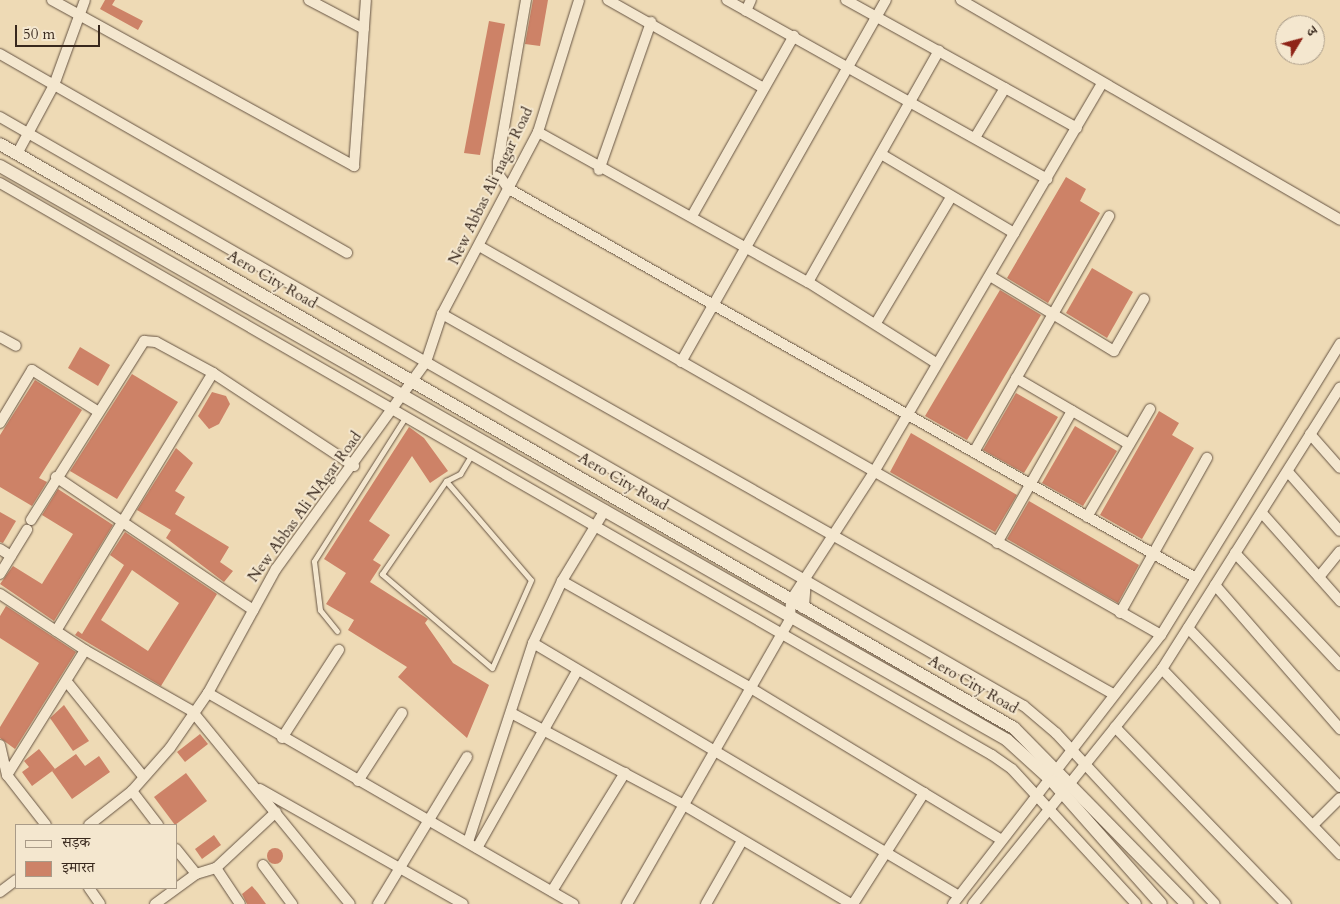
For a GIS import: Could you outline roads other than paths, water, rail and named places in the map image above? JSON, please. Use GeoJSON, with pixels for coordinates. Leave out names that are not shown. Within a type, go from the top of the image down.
{"type":"FeatureCollection","features":[{"type":"Feature","properties":{"kind":"street"},"geometry":{"type":"LineString","coordinates":[[52,0],[354,166],[366,0]]}},
{"type":"Feature","properties":{"kind":"street"},"geometry":{"type":"LineString","coordinates":[[17,154],[54,85],[77,15],[85,0]]}},
{"type":"Feature","properties":{"kind":"street"},"geometry":{"type":"LineString","coordinates":[[310,0],[364,29]]}},
{"type":"Feature","properties":{"kind":"street"},"geometry":{"type":"LineString","coordinates":[[526,0],[498,162],[498,174],[508,189],[714,303],[1196,578]]}},
{"type":"Feature","properties":{"kind":"street","name":"New Abbas Ali nagar Road"},"geometry":{"type":"LineString","coordinates":[[403,394],[426,362],[442,314],[480,246],[538,132],[578,0]]}},
{"type":"Feature","properties":{"kind":"street"},"geometry":{"type":"LineString","coordinates":[[608,0],[650,22],[762,87]]}},
{"type":"Feature","properties":{"kind":"street"},"geometry":{"type":"LineString","coordinates":[[727,0],[912,103],[976,136],[1046,179]]}},
{"type":"Feature","properties":{"kind":"street"},"geometry":{"type":"LineString","coordinates":[[746,11],[751,0]]}},
{"type":"Feature","properties":{"kind":"street"},"geometry":{"type":"LineString","coordinates":[[846,0],[1077,128]]}},
{"type":"Feature","properties":{"kind":"street"},"geometry":{"type":"LineString","coordinates":[[681,362],[747,249],[886,0]]}},
{"type":"Feature","properties":{"kind":"street"},"geometry":{"type":"LineString","coordinates":[[960,0],[1340,220]]}},
{"type":"Feature","properties":{"kind":"street"},"geometry":{"type":"LineString","coordinates":[[599,170],[650,22]]}},
{"type":"Feature","properties":{"kind":"street"},"geometry":{"type":"LineString","coordinates":[[692,216],[762,87],[794,36]]}},
{"type":"Feature","properties":{"kind":"street"},"geometry":{"type":"LineString","coordinates":[[808,282],[912,103],[939,50]]}},
{"type":"Feature","properties":{"kind":"street"},"geometry":{"type":"LineString","coordinates":[[0,54],[346,253]]}},
{"type":"Feature","properties":{"kind":"street"},"geometry":{"type":"LineString","coordinates":[[627,904],[682,804],[790,619],[791,600],[874,472],[936,363],[990,276],[1102,83]]}},
{"type":"Feature","properties":{"kind":"street"},"geometry":{"type":"LineString","coordinates":[[976,136],[1005,88]]}},
{"type":"Feature","properties":{"kind":"street"},"geometry":{"type":"LineString","coordinates":[[0,117],[1024,706],[1070,750],[1215,904]]}},
{"type":"Feature","properties":{"kind":"street"},"geometry":{"type":"LineString","coordinates":[[538,132],[599,170],[692,216],[808,282],[876,323],[936,363]]}},
{"type":"Feature","properties":{"kind":"street","name":"Aero City Road"},"geometry":{"type":"LineString","coordinates":[[0,144],[414,379],[1014,728],[1070,781],[1187,904]]}},
{"type":"Feature","properties":{"kind":"street"},"geometry":{"type":"LineString","coordinates":[[881,154],[1014,233]]}},
{"type":"Feature","properties":{"kind":"street"},"geometry":{"type":"LineString","coordinates":[[5,169],[1,186],[392,412],[595,524],[992,755],[1037,797],[1136,904]]}},
{"type":"Feature","properties":{"kind":"street","name":"Aero City Road"},"geometry":{"type":"LineString","coordinates":[[5,169],[403,394],[790,619],[1006,740],[1052,781],[1161,904]]}},
{"type":"Feature","properties":{"kind":"street"},"geometry":{"type":"LineString","coordinates":[[876,323],[951,197]]}},
{"type":"Feature","properties":{"kind":"street"},"geometry":{"type":"LineString","coordinates":[[974,452],[1109,216]]}},
{"type":"Feature","properties":{"kind":"street"},"geometry":{"type":"LineString","coordinates":[[480,246],[1161,635]]}},
{"type":"Feature","properties":{"kind":"street"},"geometry":{"type":"LineString","coordinates":[[990,276],[1114,351],[1144,299]]}},
{"type":"Feature","properties":{"kind":"street"},"geometry":{"type":"LineString","coordinates":[[442,314],[1113,694]]}},
{"type":"Feature","properties":{"kind":"street"},"geometry":{"type":"LineString","coordinates":[[0,337],[16,346]]}},
{"type":"Feature","properties":{"kind":"street"},"geometry":{"type":"LineString","coordinates":[[31,520],[97,411],[144,341],[156,342],[213,373],[354,466]]}},
{"type":"Feature","properties":{"kind":"street"},"geometry":{"type":"LineString","coordinates":[[533,642],[577,671],[886,854],[956,900],[1000,839],[1052,781],[1056,767],[1161,635],[1340,344]]}},
{"type":"Feature","properties":{"kind":"street"},"geometry":{"type":"LineString","coordinates":[[0,423],[32,370],[97,411]]}},
{"type":"Feature","properties":{"kind":"street"},"geometry":{"type":"LineString","coordinates":[[56,631],[121,520],[213,373]]}},
{"type":"Feature","properties":{"kind":"street"},"geometry":{"type":"LineString","coordinates":[[1016,378],[1129,444]]}},
{"type":"Feature","properties":{"kind":"street"},"geometry":{"type":"LineString","coordinates":[[973,904],[1047,808],[1062,793],[1162,669],[1289,472],[1310,434],[1338,393]]}},
{"type":"Feature","properties":{"kind":"street","name":"New Abbas Ali NAgar Road"},"geometry":{"type":"LineString","coordinates":[[90,824],[132,791],[142,775],[170,748],[192,711],[208,693],[276,569],[354,466],[403,394]]}},
{"type":"Feature","properties":{"kind":"street"},"geometry":{"type":"LineString","coordinates":[[1087,517],[1150,409]]}},
{"type":"Feature","properties":{"kind":"street"},"geometry":{"type":"LineString","coordinates":[[997,543],[1072,411]]}},
{"type":"Feature","properties":{"kind":"street"},"geometry":{"type":"LineString","coordinates":[[1310,434],[1340,468]]}},
{"type":"Feature","properties":{"kind":"street"},"geometry":{"type":"LineString","coordinates":[[1120,613],[1207,458]]}},
{"type":"Feature","properties":{"kind":"street"},"geometry":{"type":"LineString","coordinates":[[1289,472],[1340,531]]}},
{"type":"Feature","properties":{"kind":"street"},"geometry":{"type":"LineString","coordinates":[[56,477],[253,610]]}},
{"type":"Feature","properties":{"kind":"street"},"geometry":{"type":"LineString","coordinates":[[472,845],[513,714],[533,642],[562,581],[605,510]]}},
{"type":"Feature","properties":{"kind":"street"},"geometry":{"type":"LineString","coordinates":[[1262,513],[1340,601]]}},
{"type":"Feature","properties":{"kind":"street"},"geometry":{"type":"LineString","coordinates":[[0,574],[27,530]]}},
{"type":"Feature","properties":{"kind":"street"},"geometry":{"type":"LineString","coordinates":[[0,549],[11,556]]}},
{"type":"Feature","properties":{"kind":"street"},"geometry":{"type":"LineString","coordinates":[[1318,577],[1340,552]]}},
{"type":"Feature","properties":{"kind":"street"},"geometry":{"type":"LineString","coordinates":[[1236,553],[1340,665]]}},
{"type":"Feature","properties":{"kind":"street"},"geometry":{"type":"LineString","coordinates":[[803,606],[805,579]]}},
{"type":"Feature","properties":{"kind":"street"},"geometry":{"type":"LineString","coordinates":[[562,581],[749,687],[1000,839]]}},
{"type":"Feature","properties":{"kind":"street"},"geometry":{"type":"LineString","coordinates":[[1215,585],[1340,729]]}},
{"type":"Feature","properties":{"kind":"street"},"geometry":{"type":"LineString","coordinates":[[0,594],[85,650],[192,711],[350,904]]}},
{"type":"Feature","properties":{"kind":"street"},"geometry":{"type":"LineString","coordinates":[[1188,628],[1340,786]]}},
{"type":"Feature","properties":{"kind":"street"},"geometry":{"type":"LineString","coordinates":[[7,774],[67,682],[85,650]]}},
{"type":"Feature","properties":{"kind":"street"},"geometry":{"type":"LineString","coordinates":[[282,738],[339,650]]}},
{"type":"Feature","properties":{"kind":"street"},"geometry":{"type":"LineString","coordinates":[[1162,669],[1340,854]]}},
{"type":"Feature","properties":{"kind":"street"},"geometry":{"type":"LineString","coordinates":[[472,845],[547,729],[577,671]]}},
{"type":"Feature","properties":{"kind":"street"},"geometry":{"type":"LineString","coordinates":[[67,682],[142,775]]}},
{"type":"Feature","properties":{"kind":"street"},"geometry":{"type":"LineString","coordinates":[[208,693],[358,781],[429,818],[574,904]]}},
{"type":"Feature","properties":{"kind":"street"},"geometry":{"type":"LineString","coordinates":[[358,781],[402,713]]}},
{"type":"Feature","properties":{"kind":"street"},"geometry":{"type":"LineString","coordinates":[[513,714],[547,729],[682,804],[852,904],[924,793]]}},
{"type":"Feature","properties":{"kind":"street"},"geometry":{"type":"LineString","coordinates":[[1115,727],[1286,904]]}},
{"type":"Feature","properties":{"kind":"street"},"geometry":{"type":"LineString","coordinates":[[1,748],[7,774],[45,824]]}},
{"type":"Feature","properties":{"kind":"street"},"geometry":{"type":"LineString","coordinates":[[378,904],[467,757]]}},
{"type":"Feature","properties":{"kind":"street"},"geometry":{"type":"LineString","coordinates":[[552,891],[625,773]]}},
{"type":"Feature","properties":{"kind":"street"},"geometry":{"type":"LineString","coordinates":[[252,785],[463,904]]}},
{"type":"Feature","properties":{"kind":"street"},"geometry":{"type":"LineString","coordinates":[[132,791],[157,824]]}},
{"type":"Feature","properties":{"kind":"street"},"geometry":{"type":"LineString","coordinates":[[1313,825],[1340,798]]}},
{"type":"Feature","properties":{"kind":"street"},"geometry":{"type":"LineString","coordinates":[[178,887],[196,874],[216,868],[276,812]]}},
{"type":"Feature","properties":{"kind":"street"},"geometry":{"type":"LineString","coordinates":[[706,904],[742,841]]}},
{"type":"Feature","properties":{"kind":"street"},"geometry":{"type":"LineString","coordinates":[[178,852],[196,874]]}},
{"type":"Feature","properties":{"kind":"street"},"geometry":{"type":"LineString","coordinates":[[263,865],[292,904]]}},
{"type":"Feature","properties":{"kind":"street"},"geometry":{"type":"LineString","coordinates":[[216,868],[240,904]]}},
{"type":"Feature","properties":{"kind":"street"},"geometry":{"type":"LineString","coordinates":[[0,892],[15,881]]}},
{"type":"Feature","properties":{"kind":"street"},"geometry":{"type":"LineString","coordinates":[[90,889],[100,904]]}},
{"type":"Feature","properties":{"kind":"street"},"geometry":{"type":"LineString","coordinates":[[155,904],[176,889]]}},
{"type":"Feature","properties":{"kind":"lane"},"geometry":{"type":"LineString","coordinates":[[337,631],[320,610],[314,561],[404,418]]}},
{"type":"Feature","properties":{"kind":"lane"},"geometry":{"type":"LineString","coordinates":[[446,481],[531,580],[492,668],[382,574],[446,481],[460,474],[471,456]]}}]}
